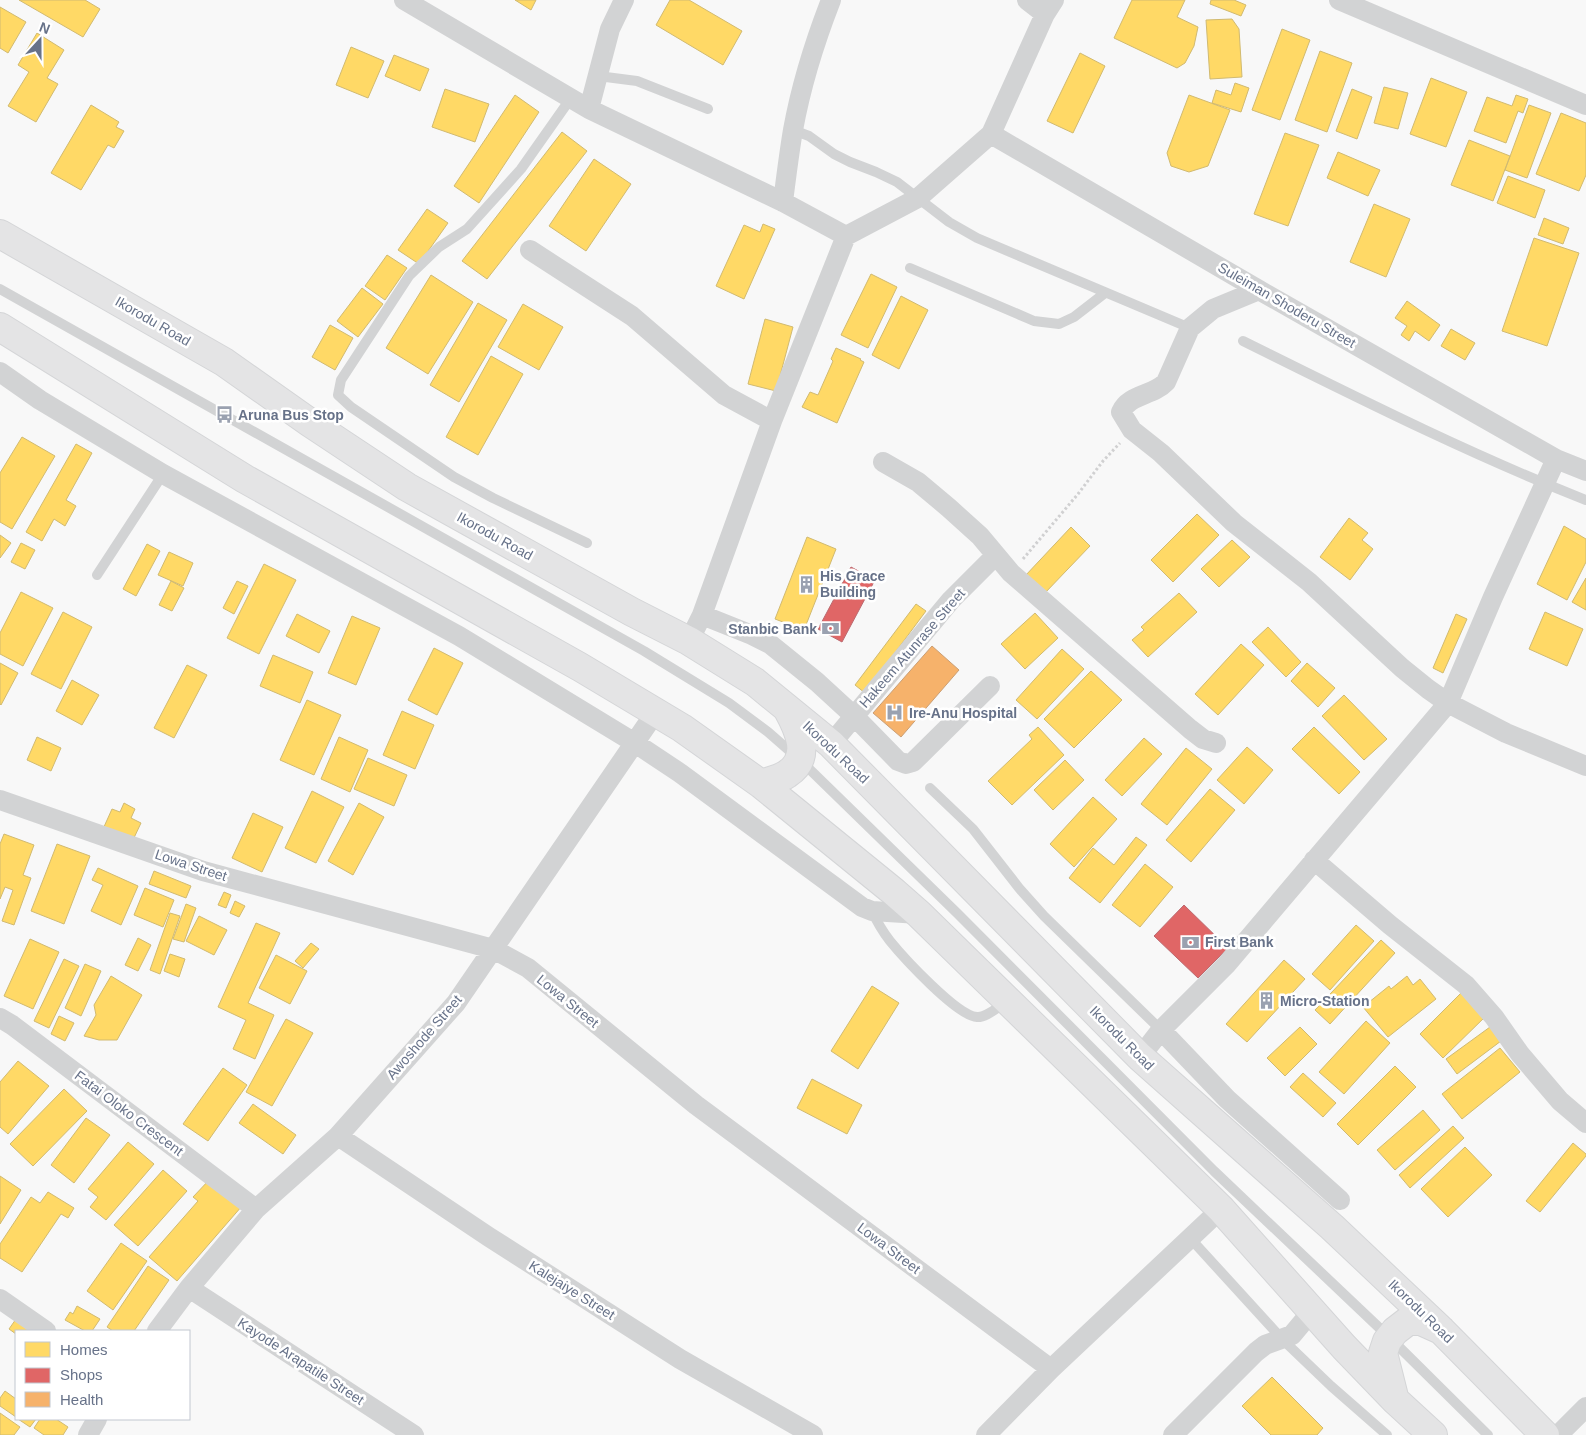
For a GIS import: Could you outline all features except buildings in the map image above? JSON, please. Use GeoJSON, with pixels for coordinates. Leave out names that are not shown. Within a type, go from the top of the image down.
{"type":"FeatureCollection","features":[{"type":"Feature","properties":{"kind":"highway","name":"Ikorodu Road"},"geometry":{"type":"LineString","coordinates":[[0,234],[224,362],[309,422],[407,487],[624,608],[689,641],[755,682],[831,744],[1140,1057],[1332,1226],[1442,1331],[1546,1435]]}},
{"type":"Feature","properties":{"kind":"highway"},"geometry":{"type":"LineString","coordinates":[[0,327],[244,479],[580,667],[682,728],[761,784],[919,914],[1221,1209],[1396,1401],[1433,1435]]}},
{"type":"Feature","properties":{"kind":"highway"},"geometry":{"type":"LineString","coordinates":[[761,784],[787,775],[802,757],[802,746],[795,724],[787,708]]}},
{"type":"Feature","properties":{"kind":"highway"},"geometry":{"type":"LineString","coordinates":[[1396,1401],[1383,1353],[1390,1338],[1395,1331],[1408,1321],[1422,1321],[1442,1331]]}},
{"type":"Feature","properties":{"kind":"street"},"geometry":{"type":"LineString","coordinates":[[404,0],[589,109],[783,202],[846,236]]}},
{"type":"Feature","properties":{"kind":"street"},"geometry":{"type":"LineString","coordinates":[[589,109],[610,30],[624,0]]}},
{"type":"Feature","properties":{"kind":"street"},"geometry":{"type":"LineString","coordinates":[[783,202],[793,130],[801,95],[821,26],[831,0]]}},
{"type":"Feature","properties":{"kind":"street"},"geometry":{"type":"LineString","coordinates":[[689,641],[702,614],[772,421],[846,236],[918,198],[991,134],[1049,7],[1027,0]]}},
{"type":"Feature","properties":{"kind":"street"},"geometry":{"type":"LineString","coordinates":[[1339,0],[1382,8],[1586,105]]}},
{"type":"Feature","properties":{"kind":"street","name":"Suleiman Shoderu Street"},"geometry":{"type":"LineString","coordinates":[[991,134],[1259,290],[1556,459],[1586,471]]}},
{"type":"Feature","properties":{"kind":"street"},"geometry":{"type":"LineString","coordinates":[[530,250],[632,316],[724,395],[772,421]]}},
{"type":"Feature","properties":{"kind":"street"},"geometry":{"type":"LineString","coordinates":[[1259,290],[1213,309],[1190,328],[1166,382],[1160,389],[1130,401],[1121,412],[1123,417],[1132,430],[1161,453],[1234,523],[1309,582],[1402,668],[1448,703],[1506,734],[1586,766]]}},
{"type":"Feature","properties":{"kind":"street"},"geometry":{"type":"LineString","coordinates":[[0,372],[40,400],[163,474],[459,636],[635,743],[680,773],[862,907],[872,912],[919,914]]}},
{"type":"Feature","properties":{"kind":"street"},"geometry":{"type":"LineString","coordinates":[[1140,1057],[1162,1030],[1226,965],[1448,703],[1493,597],[1556,459]]}},
{"type":"Feature","properties":{"kind":"street"},"geometry":{"type":"LineString","coordinates":[[883,462],[918,482],[980,536],[1011,573],[1190,729],[1203,739],[1216,743]]}},
{"type":"Feature","properties":{"kind":"street","name":"Hakeem Atunrase Street"},"geometry":{"type":"LineString","coordinates":[[831,744],[951,600],[996,555]]}},
{"type":"Feature","properties":{"kind":"street"},"geometry":{"type":"LineString","coordinates":[[702,614],[770,644],[817,682],[898,761],[906,764],[913,762],[990,686]]}},
{"type":"Feature","properties":{"kind":"street","name":"Awoshode Street"},"geometry":{"type":"LineString","coordinates":[[158,1330],[189,1288],[256,1209],[338,1136],[456,1003],[655,712]]}},
{"type":"Feature","properties":{"kind":"street","name":"Lowa Street"},"geometry":{"type":"LineString","coordinates":[[0,800],[203,871],[493,949],[528,968],[696,1105],[1051,1369]]}},
{"type":"Feature","properties":{"kind":"street"},"geometry":{"type":"LineString","coordinates":[[1314,860],[1390,925],[1466,985],[1494,1017],[1520,1054],[1560,1101],[1586,1123]]}},
{"type":"Feature","properties":{"kind":"street","name":"Fatai Oloko Crescent"},"geometry":{"type":"LineString","coordinates":[[0,1018],[12,1025],[256,1209]]}},
{"type":"Feature","properties":{"kind":"street"},"geometry":{"type":"LineString","coordinates":[[1162,1030],[1227,1099],[1340,1200]]}},
{"type":"Feature","properties":{"kind":"street","name":"Kalejaiye Street"},"geometry":{"type":"LineString","coordinates":[[338,1136],[489,1237],[680,1359],[813,1435]]}},
{"type":"Feature","properties":{"kind":"street"},"geometry":{"type":"LineString","coordinates":[[986,1435],[1051,1369],[1221,1209]]}},
{"type":"Feature","properties":{"kind":"street","name":"Kayode Arapatile Street"},"geometry":{"type":"LineString","coordinates":[[189,1288],[414,1435]]}},
{"type":"Feature","properties":{"kind":"street"},"geometry":{"type":"LineString","coordinates":[[0,1299],[45,1330]]}},
{"type":"Feature","properties":{"kind":"street"},"geometry":{"type":"LineString","coordinates":[[1173,1435],[1256,1352],[1265,1345],[1292,1335],[1312,1311]]}},
{"type":"Feature","properties":{"kind":"street"},"geometry":{"type":"LineString","coordinates":[[1558,1435],[1586,1406]]}},
{"type":"Feature","properties":{"kind":"street"},"geometry":{"type":"LineString","coordinates":[[88,1435],[96,1420]]}},
{"type":"Feature","properties":{"kind":"lane"},"geometry":{"type":"LineString","coordinates":[[598,76],[637,81],[708,109]]}},
{"type":"Feature","properties":{"kind":"lane"},"geometry":{"type":"LineString","coordinates":[[571,98],[521,169],[467,229],[440,247],[409,276],[341,380],[338,395],[351,407],[454,477],[586,543]]}},
{"type":"Feature","properties":{"kind":"lane"},"geometry":{"type":"LineString","coordinates":[[793,130],[809,136],[842,158],[898,182],[949,222],[977,238],[1190,328]]}},
{"type":"Feature","properties":{"kind":"lane"},"geometry":{"type":"LineString","coordinates":[[910,268],[1034,321],[1059,324],[1074,317],[1105,293]]}},
{"type":"Feature","properties":{"kind":"lane"},"geometry":{"type":"LineString","coordinates":[[0,289],[644,651],[729,703],[768,732],[800,760],[958,913],[1214,1171],[1390,1338],[1488,1435]]}},
{"type":"Feature","properties":{"kind":"lane"},"geometry":{"type":"LineString","coordinates":[[1243,341],[1406,421],[1545,484],[1586,500]]}},
{"type":"Feature","properties":{"kind":"lane"},"geometry":{"type":"LineString","coordinates":[[97,575],[163,474]]}},
{"type":"Feature","properties":{"kind":"lane"},"geometry":{"type":"LineString","coordinates":[[930,788],[973,829],[1019,888],[1044,916],[1162,1030]]}},
{"type":"Feature","properties":{"kind":"lane"},"geometry":{"type":"LineString","coordinates":[[872,912],[882,930],[898,950],[954,1006],[975,1018],[982,1017],[1008,1001]]}},
{"type":"Feature","properties":{"kind":"lane"},"geometry":{"type":"LineString","coordinates":[[1190,1238],[1282,1340],[1387,1435]]}},
{"type":"Feature","properties":{"kind":"path"},"geometry":{"type":"LineString","coordinates":[[1011,573],[1078,494],[1103,461],[1132,430]]}},
{"type":"Feature","properties":{"kind":"place","name":"Aruna Bus Stop"},"geometry":{"type":"Point","coordinates":[224,415]}},
{"type":"Feature","properties":{"kind":"place","name":"His Grace Building"},"geometry":{"type":"Point","coordinates":[806,584]}},
{"type":"Feature","properties":{"kind":"place","name":"Stanbic Bank"},"geometry":{"type":"Point","coordinates":[831,629]}},
{"type":"Feature","properties":{"kind":"place","name":"Ire-Anu Hospital"},"geometry":{"type":"Point","coordinates":[895,713]}},
{"type":"Feature","properties":{"kind":"place","name":"First Bank"},"geometry":{"type":"Point","coordinates":[1191,942]}},
{"type":"Feature","properties":{"kind":"place","name":"Micro-Station"},"geometry":{"type":"Point","coordinates":[1266,1001]}}]}
